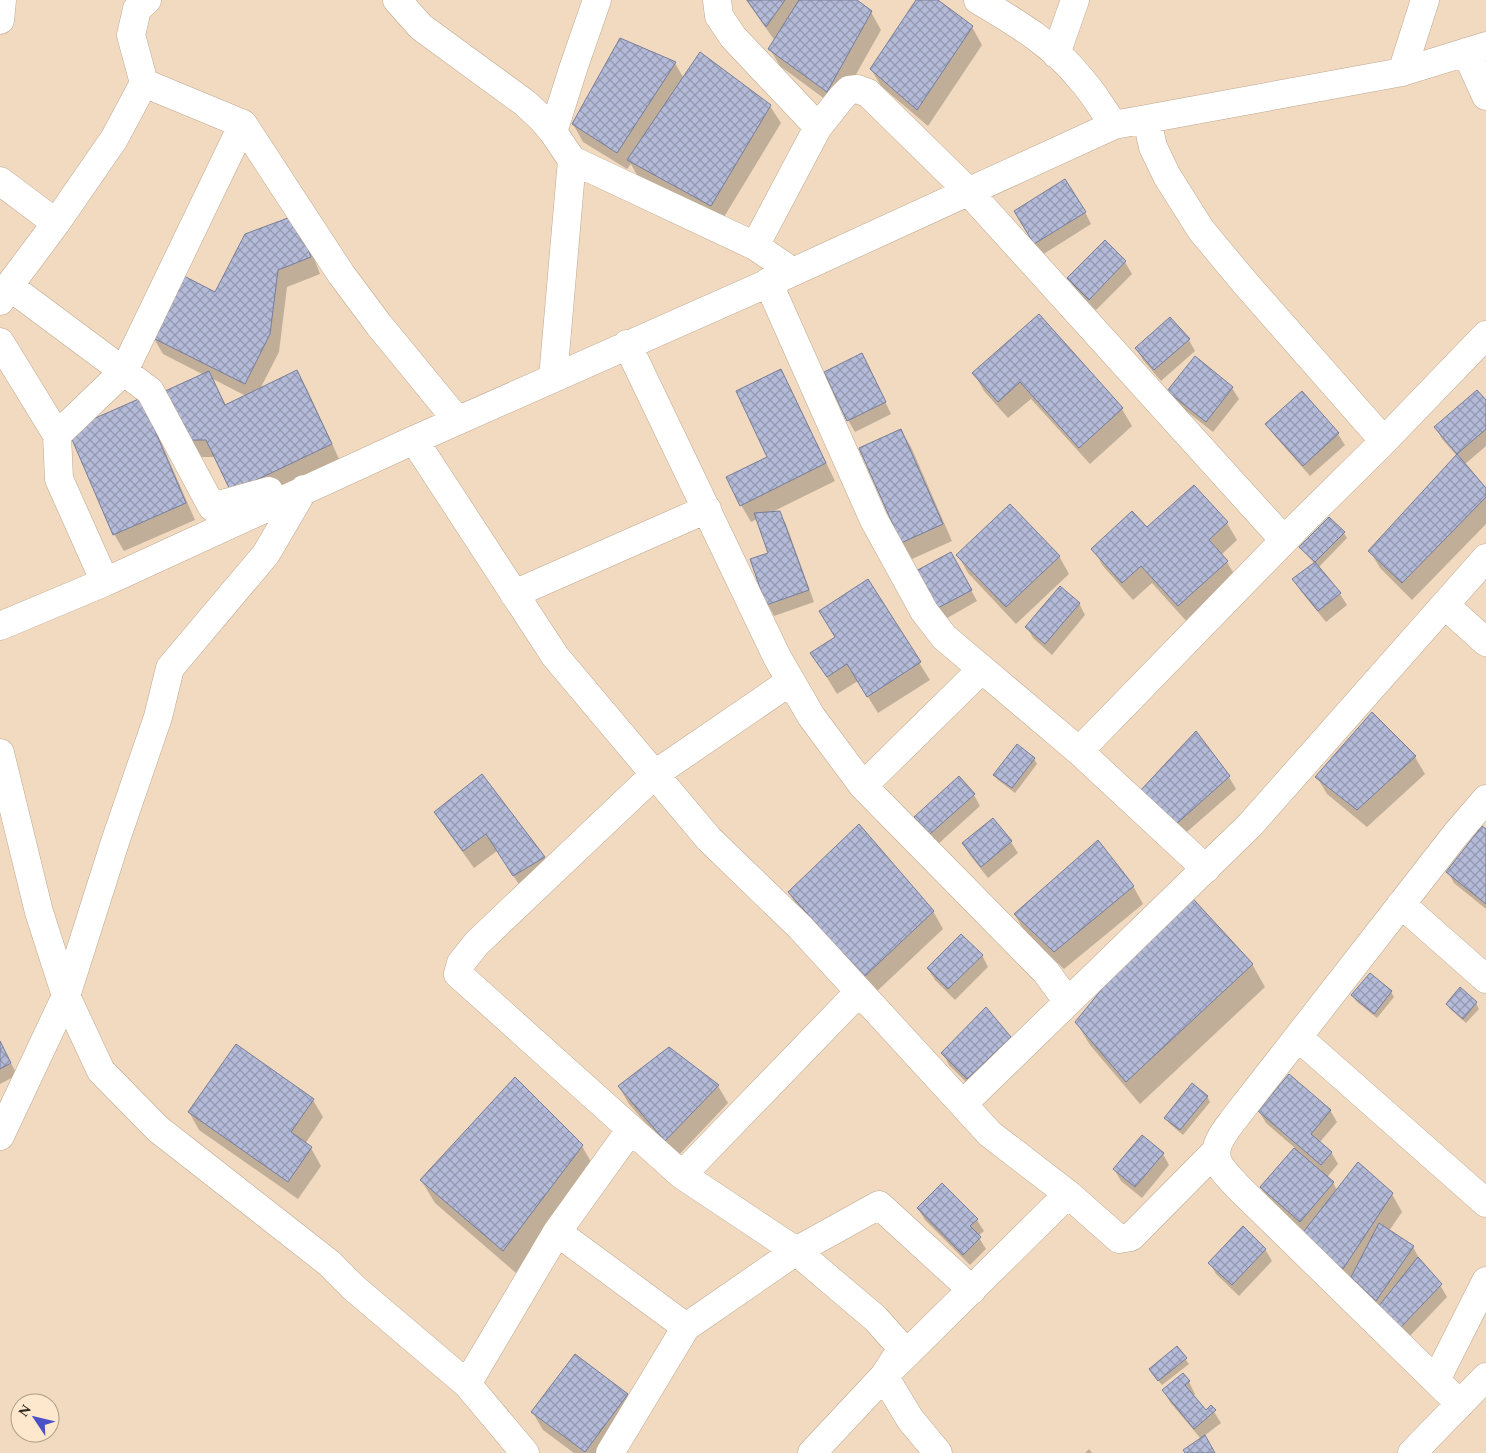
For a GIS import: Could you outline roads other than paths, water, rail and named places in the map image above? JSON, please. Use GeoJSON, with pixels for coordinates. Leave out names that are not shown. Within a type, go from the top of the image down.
{"type":"FeatureCollection","features":[{"type":"Feature","properties":{"kind":"street"},"geometry":{"type":"LineString","coordinates":[[0,20],[2,0]]}},
{"type":"Feature","properties":{"kind":"street"},"geometry":{"type":"LineString","coordinates":[[147,0],[137,8],[131,35],[144,83],[114,139],[56,223],[4,293],[124,371],[150,391],[212,507],[359,465]]}},
{"type":"Feature","properties":{"kind":"street"},"geometry":{"type":"LineString","coordinates":[[397,0],[421,27],[525,103],[553,132],[572,160],[755,246],[793,272]]}},
{"type":"Feature","properties":{"kind":"street"},"geometry":{"type":"LineString","coordinates":[[553,132],[597,0]]}},
{"type":"Feature","properties":{"kind":"street"},"geometry":{"type":"LineString","coordinates":[[717,0],[719,16],[733,37],[818,127]]}},
{"type":"Feature","properties":{"kind":"street"},"geometry":{"type":"LineString","coordinates":[[978,0],[1029,31],[1056,54],[1080,77],[1114,126]]}},
{"type":"Feature","properties":{"kind":"street"},"geometry":{"type":"LineString","coordinates":[[1056,54],[1075,0]]}},
{"type":"Feature","properties":{"kind":"street"},"geometry":{"type":"LineString","coordinates":[[1402,72],[1425,0]]}},
{"type":"Feature","properties":{"kind":"street"},"geometry":{"type":"LineString","coordinates":[[0,626],[105,582],[457,420],[793,272],[1114,126],[1402,72],[1476,49],[1486,96]]}},
{"type":"Feature","properties":{"kind":"street"},"geometry":{"type":"LineString","coordinates":[[144,83],[243,124],[342,274],[374,318],[457,420]]}},
{"type":"Feature","properties":{"kind":"street"},"geometry":{"type":"LineString","coordinates":[[755,246],[818,127],[849,90],[857,89],[868,92],[968,191],[1284,540]]}},
{"type":"Feature","properties":{"kind":"street"},"geometry":{"type":"LineString","coordinates":[[1147,120],[1153,147],[1167,176],[1201,230],[1384,441]]}},
{"type":"Feature","properties":{"kind":"street"},"geometry":{"type":"LineString","coordinates":[[57,435],[124,371],[243,124]]}},
{"type":"Feature","properties":{"kind":"street"},"geometry":{"type":"LineString","coordinates":[[553,378],[572,160]]}},
{"type":"Feature","properties":{"kind":"street"},"geometry":{"type":"LineString","coordinates":[[0,181],[56,223]]}},
{"type":"Feature","properties":{"kind":"street"},"geometry":{"type":"LineString","coordinates":[[768,282],[874,520],[924,611],[944,637],[1079,751],[1206,869]]}},
{"type":"Feature","properties":{"kind":"street"},"geometry":{"type":"LineString","coordinates":[[1079,751],[1486,335]]}},
{"type":"Feature","properties":{"kind":"street"},"geometry":{"type":"LineString","coordinates":[[0,342],[57,435],[59,479],[105,582]]}},
{"type":"Feature","properties":{"kind":"street"},"geometry":{"type":"LineString","coordinates":[[628,344],[777,657],[811,716],[864,786],[1046,972],[1068,1002]]}},
{"type":"Feature","properties":{"kind":"street"},"geometry":{"type":"LineString","coordinates":[[414,440],[555,656],[709,839],[800,928],[990,1134],[1068,1194],[1119,1239],[1132,1237],[1215,1152],[1220,1138],[1234,1118],[1456,834],[1486,800]]}},
{"type":"Feature","properties":{"kind":"street"},"geometry":{"type":"LineString","coordinates":[[0,1136],[66,996],[115,842],[158,717],[170,668],[266,554],[304,490]]}},
{"type":"Feature","properties":{"kind":"street"},"geometry":{"type":"LineString","coordinates":[[514,594],[707,510]]}},
{"type":"Feature","properties":{"kind":"street"},"geometry":{"type":"LineString","coordinates":[[963,1104],[1250,825],[1486,558]]}},
{"type":"Feature","properties":{"kind":"street"},"geometry":{"type":"LineString","coordinates":[[1445,605],[1486,642]]}},
{"type":"Feature","properties":{"kind":"street"},"geometry":{"type":"LineString","coordinates":[[864,786],[982,669]]}},
{"type":"Feature","properties":{"kind":"street"},"geometry":{"type":"LineString","coordinates":[[791,681],[654,774],[477,942],[461,963],[458,974],[682,1175],[796,1251],[875,1318],[902,1348],[884,1376]]}},
{"type":"Feature","properties":{"kind":"street"},"geometry":{"type":"LineString","coordinates":[[0,753],[39,912],[66,996],[101,1071],[158,1129],[329,1263],[354,1288],[467,1384],[525,1453]]}},
{"type":"Feature","properties":{"kind":"street"},"geometry":{"type":"LineString","coordinates":[[1401,904],[1486,979]]}},
{"type":"Feature","properties":{"kind":"street"},"geometry":{"type":"LineString","coordinates":[[682,1175],[859,992]]}},
{"type":"Feature","properties":{"kind":"street"},"geometry":{"type":"LineString","coordinates":[[1298,1037],[1486,1203]]}},
{"type":"Feature","properties":{"kind":"street"},"geometry":{"type":"LineString","coordinates":[[467,1384],[557,1232],[631,1129]]}},
{"type":"Feature","properties":{"kind":"street"},"geometry":{"type":"LineString","coordinates":[[1215,1152],[1219,1164],[1237,1186],[1460,1404]]}},
{"type":"Feature","properties":{"kind":"street"},"geometry":{"type":"LineString","coordinates":[[812,1453],[884,1376],[1068,1194]]}},
{"type":"Feature","properties":{"kind":"street"},"geometry":{"type":"LineString","coordinates":[[610,1453],[686,1327],[796,1251],[878,1205],[972,1290]]}},
{"type":"Feature","properties":{"kind":"street"},"geometry":{"type":"LineString","coordinates":[[557,1232],[686,1327]]}},
{"type":"Feature","properties":{"kind":"street"},"geometry":{"type":"LineString","coordinates":[[1436,1380],[1486,1282]]}},
{"type":"Feature","properties":{"kind":"street"},"geometry":{"type":"LineString","coordinates":[[884,1376],[910,1419],[938,1453]]}},
{"type":"Feature","properties":{"kind":"street"},"geometry":{"type":"LineString","coordinates":[[1412,1453],[1486,1377]]}}]}
